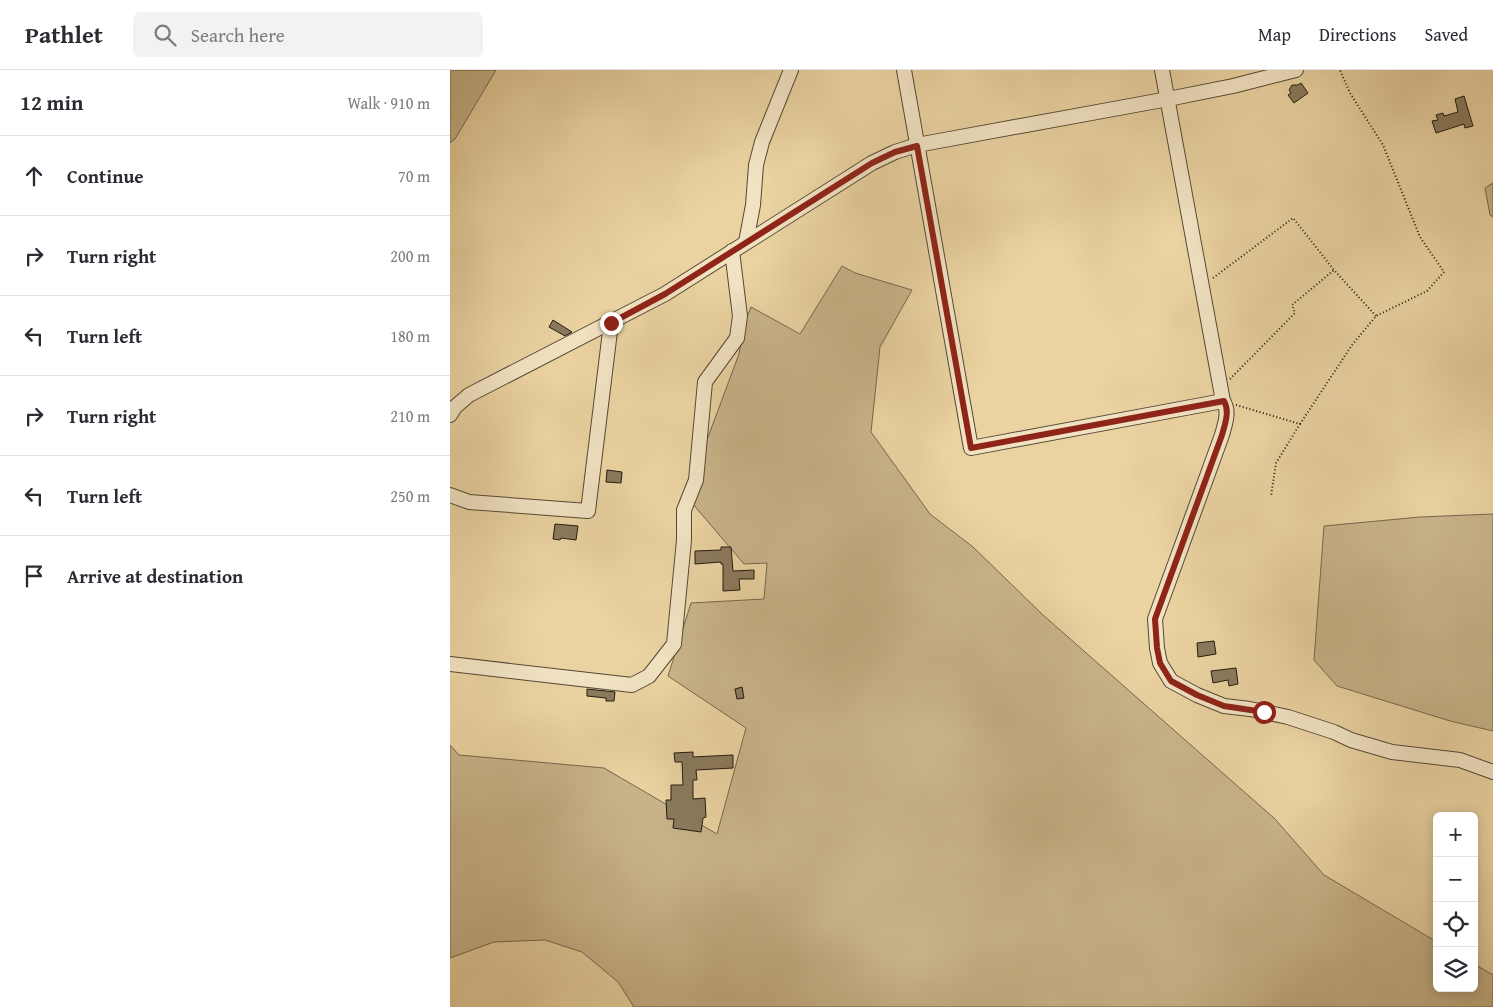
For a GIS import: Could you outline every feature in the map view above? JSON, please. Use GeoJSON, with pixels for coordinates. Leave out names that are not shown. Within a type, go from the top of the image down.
{"type":"FeatureCollection","features":[{"type":"Feature","properties":{"kind":"street"},"geometry":{"type":"LineString","coordinates":[[746,242],[753,206],[756,165],[762,142],[791,70]]}},
{"type":"Feature","properties":{"kind":"street"},"geometry":{"type":"LineString","coordinates":[[904,70],[971,448],[1222,394]]}},
{"type":"Feature","properties":{"kind":"street"},"geometry":{"type":"LineString","coordinates":[[1162,70],[1201,286],[1226,406],[1226,422],[1155,619],[1160,663],[1171,681],[1197,695],[1224,706],[1288,717],[1334,732],[1351,740],[1392,752],[1460,760],[1493,772]]}},
{"type":"Feature","properties":{"kind":"street"},"geometry":{"type":"LineString","coordinates":[[450,415],[454,407],[470,395],[665,294],[872,163],[895,152],[917,146],[1168,100],[1296,70]]}},
{"type":"Feature","properties":{"kind":"street"},"geometry":{"type":"LineString","coordinates":[[450,664],[632,685],[649,676],[674,644],[684,540],[684,510],[696,480],[705,382],[737,338],[740,316],[732,251]]}},
{"type":"Feature","properties":{"kind":"street"},"geometry":{"type":"LineString","coordinates":[[450,495],[468,502],[588,511],[611,323]]}},
{"type":"Feature","properties":{"kind":"path"},"geometry":{"type":"LineString","coordinates":[[1271,496],[1276,463],[1352,345],[1376,316],[1427,292],[1444,272],[1420,237],[1383,145],[1350,93],[1340,70]]}},
{"type":"Feature","properties":{"kind":"path"},"geometry":{"type":"LineString","coordinates":[[1201,286],[1293,218],[1334,270],[1376,316]]}},
{"type":"Feature","properties":{"kind":"path"},"geometry":{"type":"LineString","coordinates":[[1300,424],[1222,394],[1295,313],[1292,305],[1334,270]]}},
{"type":"Feature","properties":{"kind":"shaded area"},"geometry":{"type":"Polygon","coordinates":[[[450,70],[496,70],[455,139],[450,143],[450,70]]]}},
{"type":"Feature","properties":{"kind":"shaded area"},"geometry":{"type":"Polygon","coordinates":[[[1493,183],[1493,217],[1490,215],[1485,188],[1493,183]]]}},
{"type":"Feature","properties":{"kind":"shaded area"},"geometry":{"type":"Polygon","coordinates":[[[842,266],[855,273],[912,290],[880,347],[871,432],[930,514],[973,547],[1043,615],[1275,819],[1324,875],[1433,940],[1433,992],[1478,992],[1478,966],[1493,975],[1493,1007],[634,1007],[618,982],[582,952],[545,940],[494,942],[450,958],[450,745],[459,755],[604,768],[717,834],[746,728],[668,676],[691,603],[764,599],[767,563],[744,564],[686,496],[739,354],[745,322],[751,307],[800,334],[842,266]]]}},
{"type":"Feature","properties":{"kind":"shaded area"},"geometry":{"type":"Polygon","coordinates":[[[1493,514],[1493,731],[1450,721],[1337,686],[1314,660],[1324,526],[1420,517],[1493,514]]]}},
{"type":"Feature","properties":{"kind":"building"},"geometry":{"type":"Polygon","coordinates":[[[1301,83],[1308,93],[1294,103],[1288,95],[1291,93],[1289,90],[1292,85],[1301,83]]]}},
{"type":"Feature","properties":{"kind":"building"},"geometry":{"type":"Polygon","coordinates":[[[1464,96],[1473,126],[1465,128],[1464,124],[1436,133],[1432,121],[1438,120],[1436,115],[1443,113],[1444,116],[1458,112],[1455,99],[1464,96]]]}},
{"type":"Feature","properties":{"kind":"building"},"geometry":{"type":"Polygon","coordinates":[[[553,320],[572,332],[565,336],[549,327],[553,320]]]}},
{"type":"Feature","properties":{"kind":"building"},"geometry":{"type":"Polygon","coordinates":[[[607,470],[622,472],[621,483],[606,482],[607,470]]]}},
{"type":"Feature","properties":{"kind":"building"},"geometry":{"type":"Polygon","coordinates":[[[555,524],[578,526],[576,540],[553,539],[555,524]]]}},
{"type":"Feature","properties":{"kind":"building"},"geometry":{"type":"Polygon","coordinates":[[[721,547],[731,547],[733,571],[754,570],[754,579],[739,579],[740,590],[723,591],[723,564],[721,562],[695,564],[695,551],[721,550],[721,547]]]}},
{"type":"Feature","properties":{"kind":"building"},"geometry":{"type":"Polygon","coordinates":[[[1214,641],[1216,654],[1198,657],[1197,643],[1214,641]]]}},
{"type":"Feature","properties":{"kind":"building"},"geometry":{"type":"Polygon","coordinates":[[[1236,668],[1238,684],[1229,686],[1228,680],[1213,683],[1211,671],[1236,668]]]}},
{"type":"Feature","properties":{"kind":"building"},"geometry":{"type":"Polygon","coordinates":[[[742,687],[744,698],[737,699],[735,689],[742,687]]]}},
{"type":"Feature","properties":{"kind":"building"},"geometry":{"type":"Polygon","coordinates":[[[587,689],[615,692],[614,701],[587,696],[587,689]]]}},
{"type":"Feature","properties":{"kind":"building"},"geometry":{"type":"Polygon","coordinates":[[[693,752],[693,757],[733,755],[733,768],[696,770],[697,780],[693,780],[693,799],[705,798],[706,817],[703,818],[701,832],[673,828],[674,819],[667,819],[666,800],[671,800],[671,785],[683,785],[682,762],[675,762],[674,753],[693,752]]]}},
{"type":"Feature","properties":{"kind":"route"},"geometry":{"type":"LineString","coordinates":[[611,323],[665,294],[872,163],[895,152],[917,146],[971,448],[1224,401],[1226,406],[1226,422],[1222,435],[1155,619],[1157,648],[1160,663],[1171,681],[1197,695],[1224,706],[1264,712]]}}]}
